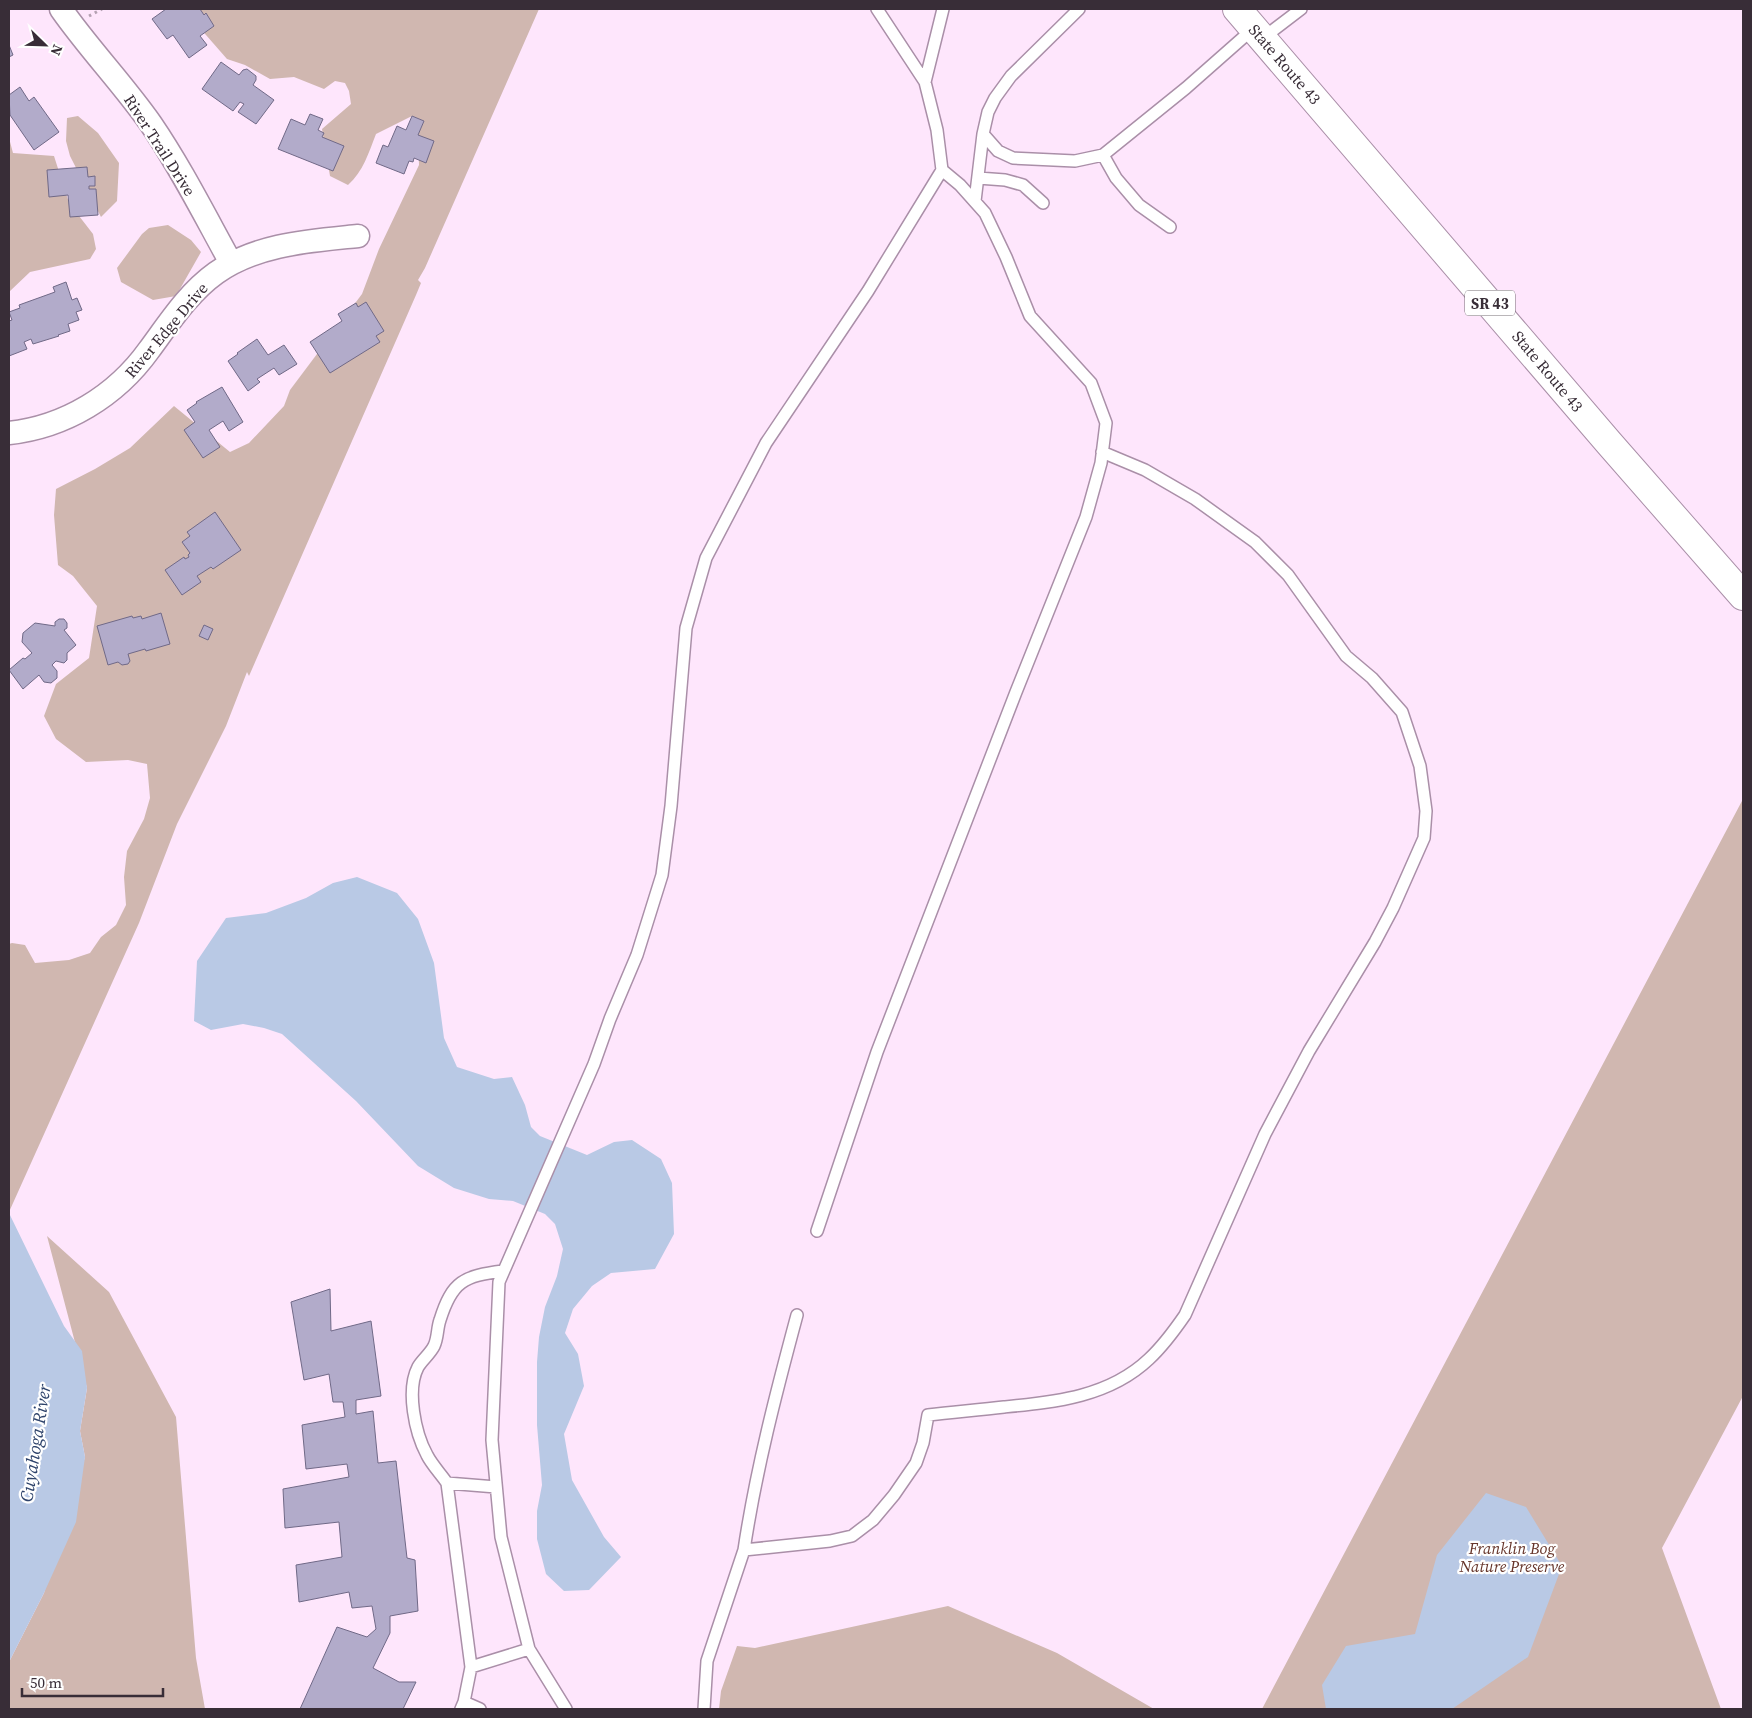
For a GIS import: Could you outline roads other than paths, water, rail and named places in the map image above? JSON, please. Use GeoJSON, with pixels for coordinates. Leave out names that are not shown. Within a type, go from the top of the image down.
{"type":"FeatureCollection","features":[{"type":"Feature","properties":{"kind":"main road","name":"State Route 43"},"geometry":{"type":"LineString","coordinates":[[1251,25],[1613,448],[1743,596]]}},
{"type":"Feature","properties":{"kind":"street","name":"River Trail Drive"},"geometry":{"type":"LineString","coordinates":[[61,9],[150,123],[193,194],[231,264]]}},
{"type":"Feature","properties":{"kind":"street","name":"River Edge Drive"},"geometry":{"type":"LineString","coordinates":[[9,433],[59,421],[96,402],[116,387],[135,368],[166,325],[188,299],[215,274],[231,264],[256,253],[286,244],[358,236]]}},
{"type":"Feature","properties":{"kind":"lane"},"geometry":{"type":"LineString","coordinates":[[566,1709],[529,1649],[501,1537],[492,1440],[499,1282],[594,1064],[610,1019],[637,955],[662,876],[671,806],[686,628],[706,558],[766,443],[868,290],[942,170],[936,130],[925,82],[877,9]]}},
{"type":"Feature","properties":{"kind":"lane"},"geometry":{"type":"LineString","coordinates":[[925,82],[944,9]]}},
{"type":"Feature","properties":{"kind":"lane"},"geometry":{"type":"LineString","coordinates":[[975,201],[983,134],[988,112],[995,98],[1011,76],[1079,9]]}},
{"type":"Feature","properties":{"kind":"lane"},"geometry":{"type":"LineString","coordinates":[[983,134],[998,151],[1012,158],[1075,161],[1103,156],[1186,88],[1251,25],[1301,9]]}},
{"type":"Feature","properties":{"kind":"lane"},"geometry":{"type":"LineString","coordinates":[[1103,156],[1116,178],[1139,205],[1170,227]]}},
{"type":"Feature","properties":{"kind":"lane"},"geometry":{"type":"LineString","coordinates":[[817,1231],[877,1052],[1016,692],[1086,517],[1102,452],[1106,423],[1090,383],[1030,316],[985,213],[960,185],[942,170]]}},
{"type":"Feature","properties":{"kind":"lane"},"geometry":{"type":"LineString","coordinates":[[978,178],[1005,180],[1023,185],[1043,203]]}},
{"type":"Feature","properties":{"kind":"lane"},"geometry":{"type":"LineString","coordinates":[[744,1550],[830,1541],[852,1536],[873,1520],[894,1495],[916,1463],[923,1444],[928,1415],[1038,1404],[1082,1396],[1116,1382],[1148,1360],[1170,1336],[1185,1315],[1265,1134],[1310,1051],[1375,942],[1400,893],[1424,838],[1426,811],[1420,766],[1402,712],[1372,678],[1346,656],[1288,575],[1255,542],[1195,499],[1145,470],[1102,452]]}},
{"type":"Feature","properties":{"kind":"lane"},"geometry":{"type":"LineString","coordinates":[[480,1709],[463,1706],[471,1668],[448,1482],[427,1456],[417,1433],[412,1392],[418,1368],[434,1346],[442,1314],[448,1299],[458,1284],[480,1274],[503,1271]]}},
{"type":"Feature","properties":{"kind":"lane"},"geometry":{"type":"LineString","coordinates":[[704,1709],[707,1661],[744,1550],[752,1498],[797,1315]]}},
{"type":"Feature","properties":{"kind":"lane"},"geometry":{"type":"LineString","coordinates":[[448,1482],[496,1487]]}},
{"type":"Feature","properties":{"kind":"lane"},"geometry":{"type":"LineString","coordinates":[[471,1668],[529,1649]]}},
{"type":"Feature","properties":{"kind":"water"},"geometry":{"type":"Polygon","coordinates":[[[357,877],[397,893],[418,919],[434,963],[444,1038],[457,1067],[494,1079],[512,1077],[525,1105],[531,1127],[540,1136],[587,1155],[614,1142],[632,1140],[661,1159],[672,1183],[674,1234],[655,1269],[611,1273],[592,1286],[573,1309],[565,1333],[578,1354],[584,1386],[564,1434],[572,1480],[604,1537],[621,1557],[589,1590],[564,1591],[546,1574],[537,1539],[537,1511],[542,1485],[537,1425],[537,1362],[539,1337],[545,1307],[557,1276],[563,1249],[555,1224],[545,1214],[513,1201],[489,1199],[454,1188],[418,1166],[356,1101],[282,1034],[243,1024],[211,1030],[194,1021],[197,961],[226,918],[266,913],[306,898],[333,883],[357,877]]]}},
{"type":"Feature","properties":{"kind":"water","name":"Cuyahoga River"},"geometry":{"type":"Polygon","coordinates":[[[9,1213],[64,1326],[82,1351],[87,1388],[80,1431],[85,1457],[76,1522],[44,1593],[9,1662],[9,1213]]]}},
{"type":"Feature","properties":{"kind":"water"},"geometry":{"type":"Polygon","coordinates":[[[1486,1493],[1526,1507],[1562,1566],[1528,1657],[1452,1709],[1326,1709],[1322,1685],[1346,1646],[1415,1634],[1437,1555],[1486,1493]]]}},
{"type":"Feature","properties":{"kind":"park label","name":"Franklin Bog Nature Preserve"},"geometry":{"type":"Point","coordinates":[1512,1557]}}]}
